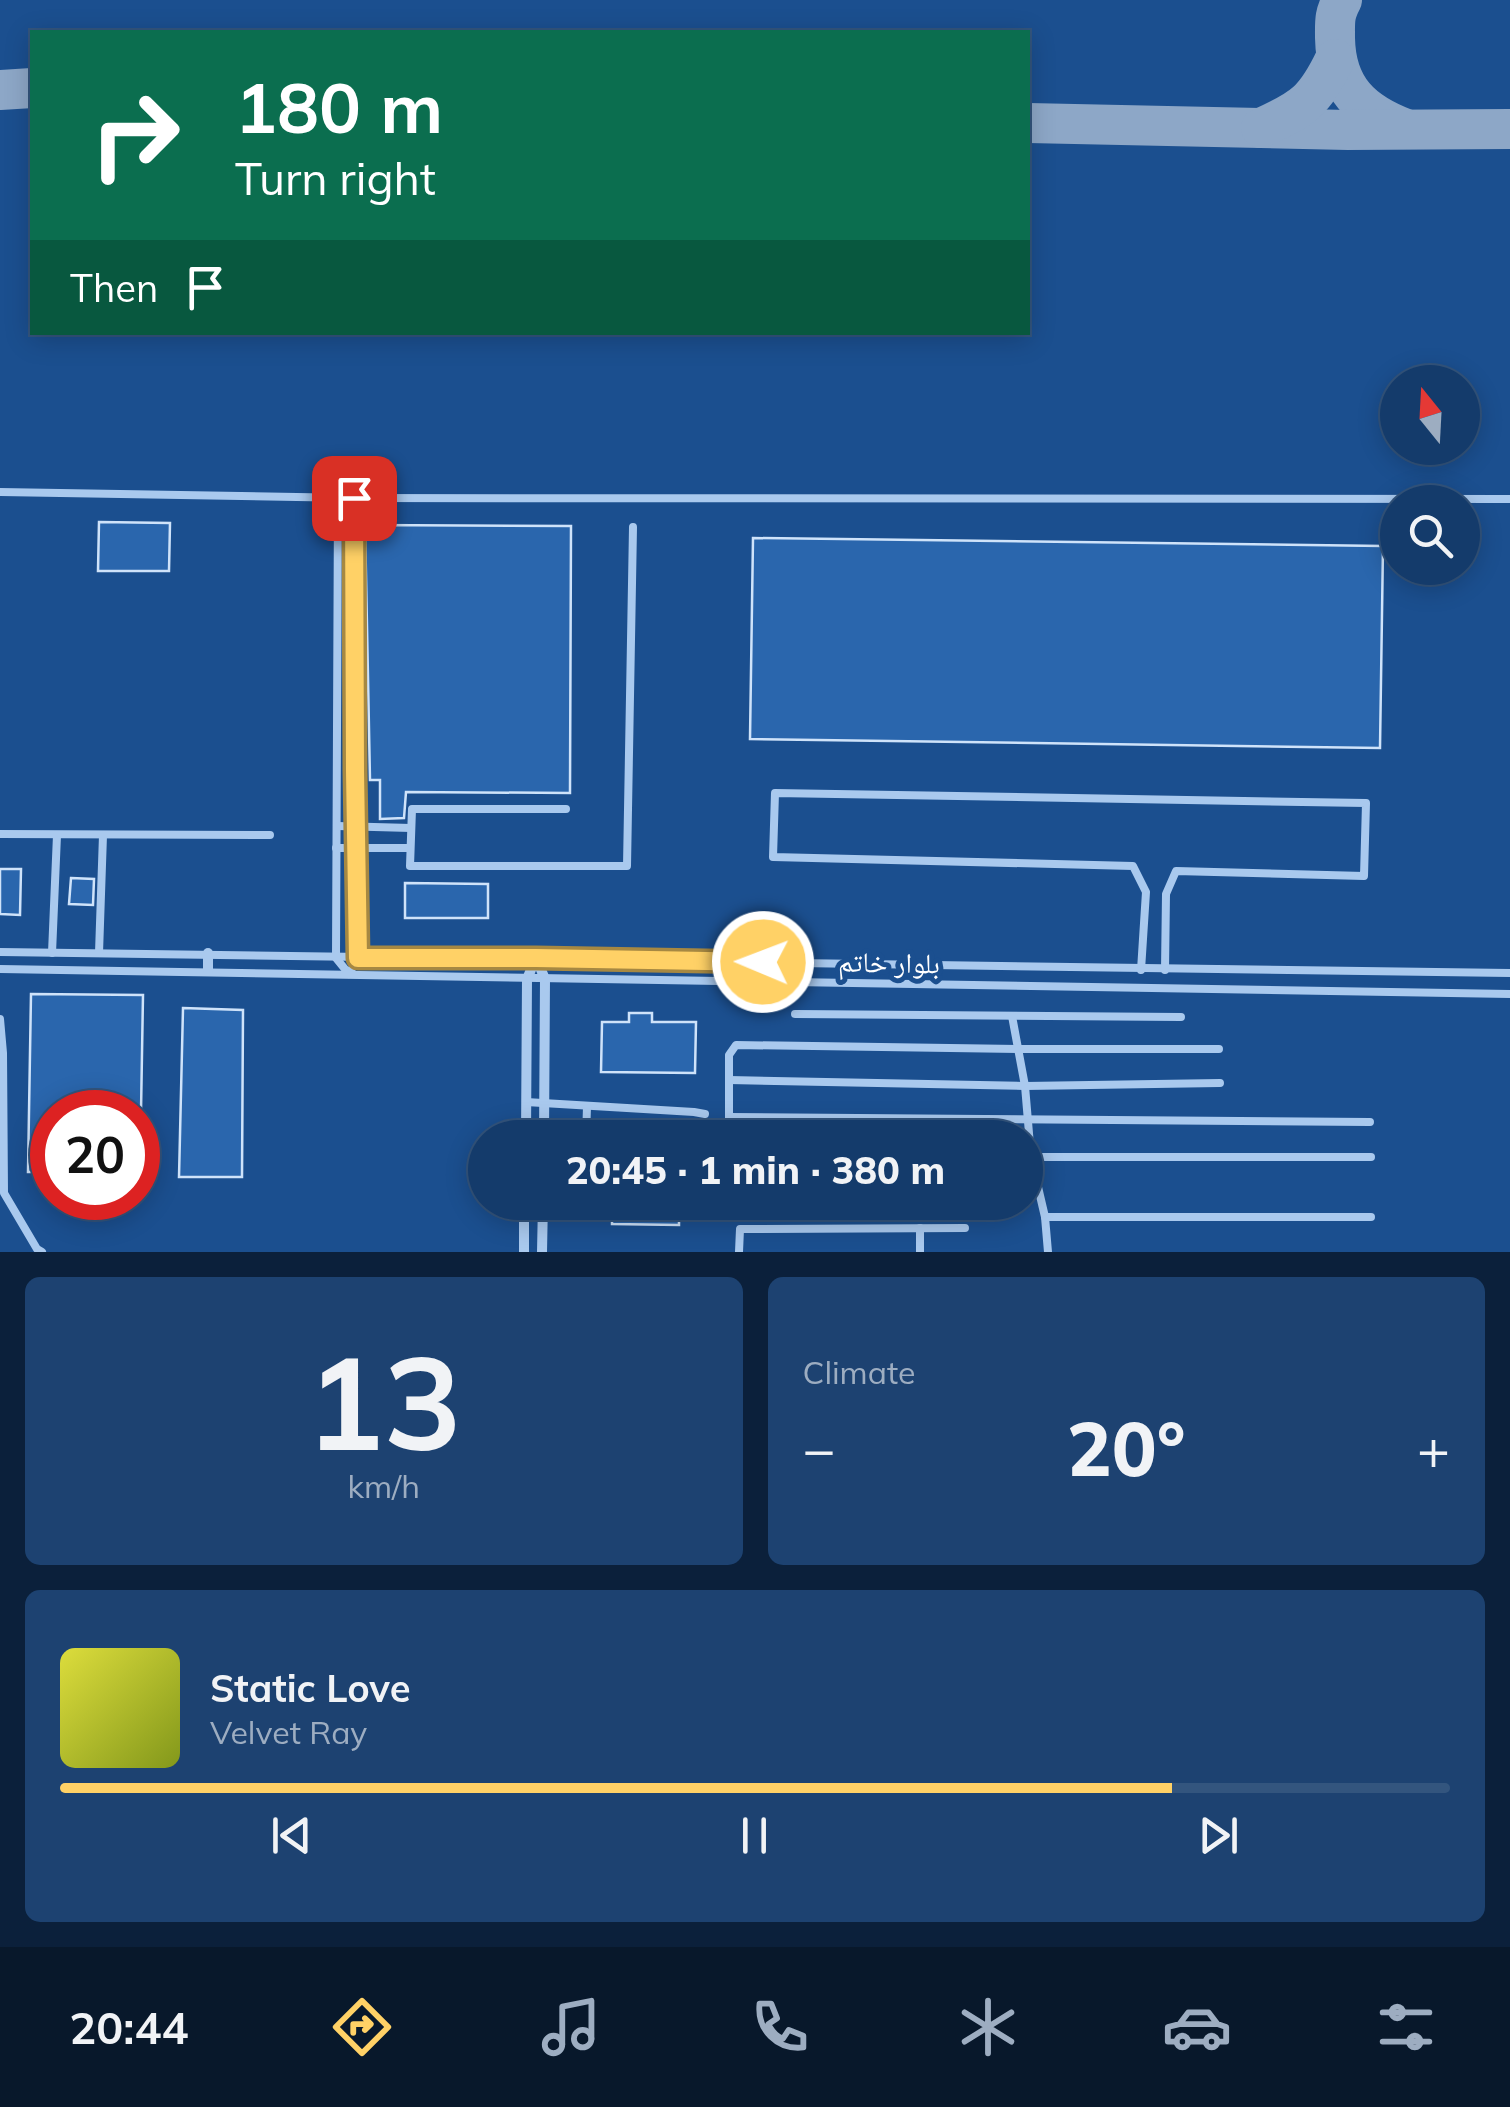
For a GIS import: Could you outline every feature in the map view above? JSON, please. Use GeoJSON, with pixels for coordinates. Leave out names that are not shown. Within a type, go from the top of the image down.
{"type":"FeatureCollection","features":[{"type":"Feature","properties":{"kind":"street"},"geometry":{"type":"LineString","coordinates":[[208,954],[208,972]]}},
{"type":"Feature","properties":{"kind":"street"},"geometry":{"type":"LineString","coordinates":[[526,1120],[528,979],[536,958]]}},
{"type":"Feature","properties":{"kind":"street"},"geometry":{"type":"LineString","coordinates":[[536,958],[544,979],[544,1120]]}},
{"type":"Feature","properties":{"kind":"street"},"geometry":{"type":"LineString","coordinates":[[524,1220],[524,1252]]}},
{"type":"Feature","properties":{"kind":"street"},"geometry":{"type":"LineString","coordinates":[[542,1252],[543,1220]]}},
{"type":"Feature","properties":{"kind":"lane"},"geometry":{"type":"LineString","coordinates":[[0,492],[354,498],[1510,499]]}},
{"type":"Feature","properties":{"kind":"lane"},"geometry":{"type":"LineString","coordinates":[[338,497],[336,958],[348,974],[358,958],[354,498]]}},
{"type":"Feature","properties":{"kind":"lane"},"geometry":{"type":"LineString","coordinates":[[566,809],[412,809],[410,866],[627,866],[634,527]]}},
{"type":"Feature","properties":{"kind":"lane"},"geometry":{"type":"LineString","coordinates":[[1141,970],[1146,892],[1133,866],[774,856],[775,793],[1366,803],[1364,876],[1176,871],[1166,894],[1165,970]]}},
{"type":"Feature","properties":{"kind":"lane"},"geometry":{"type":"LineString","coordinates":[[336,826],[410,828]]}},
{"type":"Feature","properties":{"kind":"lane"},"geometry":{"type":"LineString","coordinates":[[0,834],[270,834]]}},
{"type":"Feature","properties":{"kind":"lane"},"geometry":{"type":"LineString","coordinates":[[52,952],[57,834]]}},
{"type":"Feature","properties":{"kind":"lane"},"geometry":{"type":"LineString","coordinates":[[98,953],[103,834]]}},
{"type":"Feature","properties":{"kind":"lane"},"geometry":{"type":"LineString","coordinates":[[336,848],[410,848]]}},
{"type":"Feature","properties":{"kind":"lane","name":"بلوار خاتم"},"geometry":{"type":"LineString","coordinates":[[0,952],[1510,973]]}},
{"type":"Feature","properties":{"kind":"lane"},"geometry":{"type":"LineString","coordinates":[[74,953],[74,970]]}},
{"type":"Feature","properties":{"kind":"lane","name":"بلوار خاتم"},"geometry":{"type":"LineString","coordinates":[[0,969],[1510,994]]}},
{"type":"Feature","properties":{"kind":"lane"},"geometry":{"type":"LineString","coordinates":[[794,1014],[1180,1017]]}},
{"type":"Feature","properties":{"kind":"lane"},"geometry":{"type":"LineString","coordinates":[[1012,1016],[1028,1118]]}},
{"type":"Feature","properties":{"kind":"lane"},"geometry":{"type":"LineString","coordinates":[[0,1019],[4,1192],[37,1250],[42,1252]]}},
{"type":"Feature","properties":{"kind":"lane"},"geometry":{"type":"LineString","coordinates":[[730,1120],[729,1055],[736,1046],[1220,1049]]}},
{"type":"Feature","properties":{"kind":"lane"},"geometry":{"type":"LineString","coordinates":[[729,1080],[1024,1086],[1220,1083]]}},
{"type":"Feature","properties":{"kind":"lane"},"geometry":{"type":"LineString","coordinates":[[526,1102],[705,1114]]}},
{"type":"Feature","properties":{"kind":"lane"},"geometry":{"type":"LineString","coordinates":[[587,1106],[587,1120]]}},
{"type":"Feature","properties":{"kind":"lane"},"geometry":{"type":"LineString","coordinates":[[730,1117],[1370,1122]]}},
{"type":"Feature","properties":{"kind":"lane"},"geometry":{"type":"LineString","coordinates":[[1043,1157],[1371,1157]]}},
{"type":"Feature","properties":{"kind":"lane"},"geometry":{"type":"LineString","coordinates":[[1043,1211],[1048,1252]]}},
{"type":"Feature","properties":{"kind":"lane"},"geometry":{"type":"LineString","coordinates":[[1045,1218],[1370,1217]]}},
{"type":"Feature","properties":{"kind":"lane"},"geometry":{"type":"LineString","coordinates":[[920,1228],[920,1252]]}},
{"type":"Feature","properties":{"kind":"lane"},"geometry":{"type":"LineString","coordinates":[[739,1252],[740,1229],[965,1228]]}},
{"type":"Feature","properties":{"kind":"building"},"geometry":{"type":"Polygon","coordinates":[[[99,522],[170,523],[169,571],[98,571],[99,522]]]}},
{"type":"Feature","properties":{"kind":"building"},"geometry":{"type":"Polygon","coordinates":[[[365,525],[571,526],[570,793],[406,792],[404,818],[380,819],[380,780],[370,780],[365,525]]]}},
{"type":"Feature","properties":{"kind":"building"},"geometry":{"type":"Polygon","coordinates":[[[753,538],[1380,546],[1380,748],[750,739],[753,538]]]}},
{"type":"Feature","properties":{"kind":"building"},"geometry":{"type":"Polygon","coordinates":[[[0,869],[21,869],[20,915],[0,914],[0,869]]]}},
{"type":"Feature","properties":{"kind":"building"},"geometry":{"type":"Polygon","coordinates":[[[71,878],[94,879],[93,905],[69,904],[71,878]]]}},
{"type":"Feature","properties":{"kind":"building"},"geometry":{"type":"Polygon","coordinates":[[[405,883],[488,884],[488,918],[405,918],[405,883]]]}},
{"type":"Feature","properties":{"kind":"building"},"geometry":{"type":"Polygon","coordinates":[[[31,994],[143,995],[141,1090],[30,1090],[28,1172],[31,994]]]}},
{"type":"Feature","properties":{"kind":"building"},"geometry":{"type":"Polygon","coordinates":[[[183,1008],[243,1010],[242,1177],[179,1177],[183,1008]]]}},
{"type":"Feature","properties":{"kind":"building"},"geometry":{"type":"Polygon","coordinates":[[[629,1013],[652,1013],[652,1022],[696,1022],[695,1073],[601,1072],[602,1022],[629,1022],[629,1013]]]}},
{"type":"Feature","properties":{"kind":"building"},"geometry":{"type":"Polygon","coordinates":[[[612,1220],[679,1220],[679,1225],[612,1224],[612,1220]]]}},
{"type":"Feature","properties":{"kind":"taxiway"},"geometry":{"type":"LineString","coordinates":[[1342,0],[1335,38],[1336,56],[1346,84],[1364,106],[1406,129]]}},
{"type":"Feature","properties":{"kind":"taxiway"},"geometry":{"type":"LineString","coordinates":[[1261,128],[1306,102],[1335,59]]}},
{"type":"Feature","properties":{"kind":"taxiway"},"geometry":{"type":"LineString","coordinates":[[0,90],[30,88]]}},
{"type":"Feature","properties":{"kind":"taxiway"},"geometry":{"type":"LineString","coordinates":[[1030,123],[1348,130],[1510,129]]}},
{"type":"Feature","properties":{"kind":"route"},"geometry":{"type":"LineString","coordinates":[[354,498],[358,958],[763,962]]}}]}
